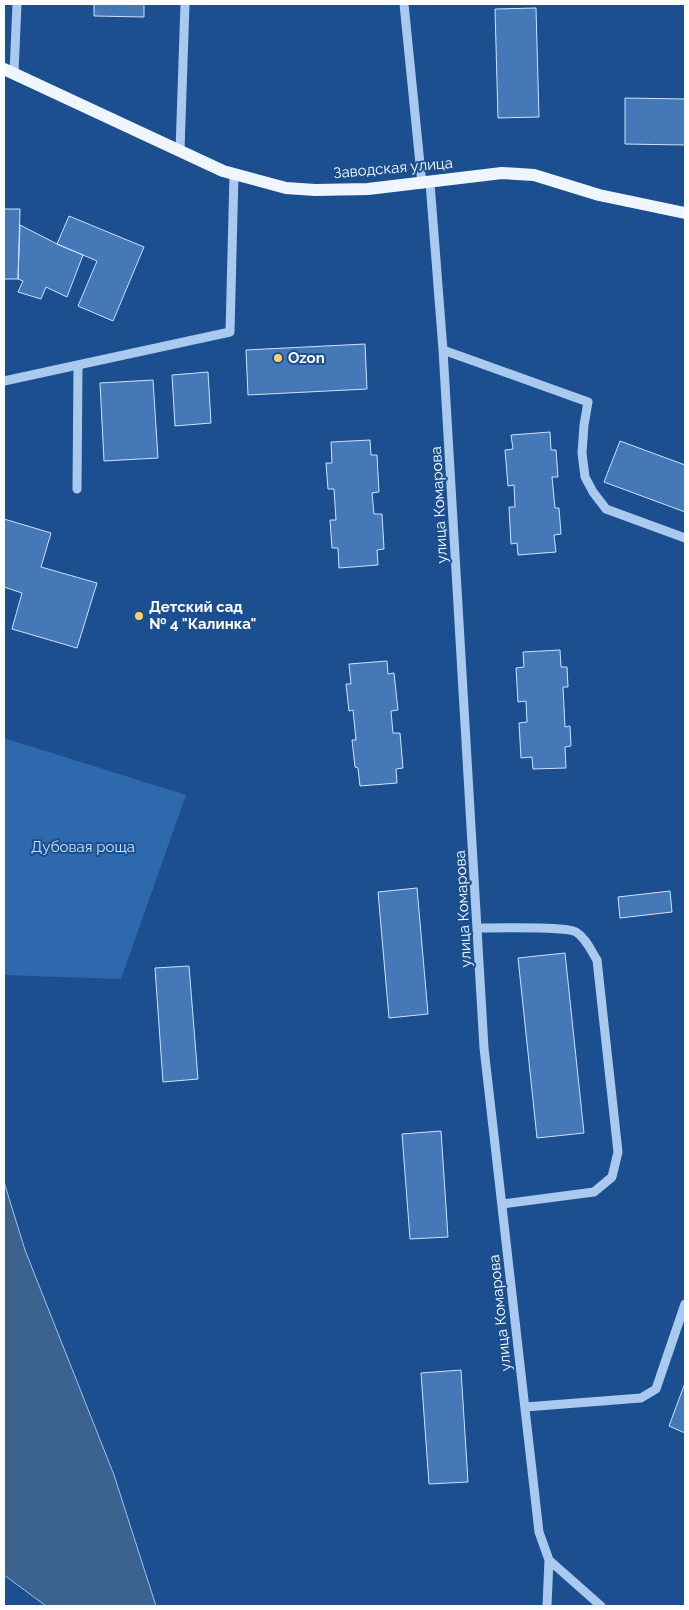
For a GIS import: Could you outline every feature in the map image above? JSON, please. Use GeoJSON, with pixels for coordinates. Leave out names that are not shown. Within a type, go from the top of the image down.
{"type":"FeatureCollection","features":[{"type":"Feature","properties":{"kind":"main road","name":"Заводская улица"},"geometry":{"type":"LineString","coordinates":[[9,71],[223,171],[286,188],[315,190],[368,189],[502,173],[534,175],[599,195],[685,213]]}},
{"type":"Feature","properties":{"kind":"street"},"geometry":{"type":"LineString","coordinates":[[9,71],[16,4]]}},
{"type":"Feature","properties":{"kind":"street"},"geometry":{"type":"LineString","coordinates":[[180,150],[185,4]]}},
{"type":"Feature","properties":{"kind":"street","name":"улица Комарова"},"geometry":{"type":"LineString","coordinates":[[404,4],[426,183],[443,350],[484,1048],[538,1532],[549,1560],[601,1606]]}},
{"type":"Feature","properties":{"kind":"street"},"geometry":{"type":"LineString","coordinates":[[4,381],[230,332],[234,174]]}},
{"type":"Feature","properties":{"kind":"street"},"geometry":{"type":"LineString","coordinates":[[443,350],[588,402],[582,453],[585,477],[593,492],[606,509],[685,538]]}},
{"type":"Feature","properties":{"kind":"street"},"geometry":{"type":"LineString","coordinates":[[77,488],[78,365]]}},
{"type":"Feature","properties":{"kind":"street"},"geometry":{"type":"LineString","coordinates":[[478,928],[575,931],[584,939],[597,960],[618,1152],[612,1176],[594,1192],[502,1204]]}},
{"type":"Feature","properties":{"kind":"street"},"geometry":{"type":"LineString","coordinates":[[525,1407],[641,1398],[656,1389],[685,1304]]}},
{"type":"Feature","properties":{"kind":"street"},"geometry":{"type":"LineString","coordinates":[[547,1606],[549,1560]]}},
{"type":"Feature","properties":{"kind":"green space","name":"Дубовая роща"},"geometry":{"type":"Polygon","coordinates":[[[4,738],[186,795],[121,979],[4,975],[4,738]]]}},
{"type":"Feature","properties":{"kind":"shaded area"},"geometry":{"type":"Polygon","coordinates":[[[4,1182],[25,1250],[114,1475],[156,1606],[46,1606],[4,1575],[4,1182]]]}},
{"type":"Feature","properties":{"kind":"building"},"geometry":{"type":"Polygon","coordinates":[[[94,4],[144,4],[144,17],[94,16],[94,4]]]}},
{"type":"Feature","properties":{"kind":"building"},"geometry":{"type":"Polygon","coordinates":[[[536,8],[539,117],[498,118],[495,9],[536,8]]]}},
{"type":"Feature","properties":{"kind":"building"},"geometry":{"type":"Polygon","coordinates":[[[625,98],[685,99],[685,145],[625,144],[625,98]]]}},
{"type":"Feature","properties":{"kind":"building"},"geometry":{"type":"Polygon","coordinates":[[[4,209],[20,209],[18,279],[4,279],[4,209]]]}},
{"type":"Feature","properties":{"kind":"building"},"geometry":{"type":"Polygon","coordinates":[[[69,216],[144,247],[113,321],[78,306],[97,261],[57,244],[69,216]]]}},
{"type":"Feature","properties":{"kind":"building"},"geometry":{"type":"Polygon","coordinates":[[[20,225],[83,255],[67,297],[46,287],[41,299],[18,292],[23,281],[18,279],[20,225]]]}},
{"type":"Feature","properties":{"kind":"building"},"geometry":{"type":"Polygon","coordinates":[[[365,344],[367,389],[248,395],[246,350],[365,344]]]}},
{"type":"Feature","properties":{"kind":"building"},"geometry":{"type":"Polygon","coordinates":[[[208,372],[211,423],[175,426],[172,375],[208,372]]]}},
{"type":"Feature","properties":{"kind":"building"},"geometry":{"type":"Polygon","coordinates":[[[153,380],[158,458],[104,461],[100,383],[153,380]]]}},
{"type":"Feature","properties":{"kind":"building"},"geometry":{"type":"Polygon","coordinates":[[[550,432],[551,450],[556,450],[558,477],[552,477],[555,508],[559,508],[561,534],[554,535],[556,552],[518,555],[517,543],[511,544],[509,507],[515,507],[514,485],[508,486],[505,450],[513,449],[511,435],[550,432]]]}},
{"type":"Feature","properties":{"kind":"building"},"geometry":{"type":"Polygon","coordinates":[[[370,440],[371,455],[377,455],[379,492],[372,493],[374,514],[382,514],[384,549],[377,550],[378,565],[339,568],[338,548],[332,548],[330,520],[336,520],[334,489],[328,489],[326,463],[332,463],[331,442],[370,440]]]}},
{"type":"Feature","properties":{"kind":"building"},"geometry":{"type":"Polygon","coordinates":[[[620,441],[685,465],[685,512],[604,482],[620,441]]]}},
{"type":"Feature","properties":{"kind":"building"},"geometry":{"type":"Polygon","coordinates":[[[4,519],[51,533],[41,567],[97,583],[77,648],[12,629],[22,593],[4,587],[4,519]]]}},
{"type":"Feature","properties":{"kind":"building"},"geometry":{"type":"Polygon","coordinates":[[[560,650],[561,667],[567,667],[568,687],[563,687],[565,727],[570,726],[571,746],[565,747],[566,768],[533,769],[532,757],[521,758],[519,723],[527,722],[526,701],[518,702],[516,668],[524,667],[523,652],[560,650]]]}},
{"type":"Feature","properties":{"kind":"building"},"geometry":{"type":"Polygon","coordinates":[[[387,661],[388,674],[394,673],[398,710],[391,711],[393,733],[400,733],[403,768],[396,769],[397,783],[360,786],[358,768],[355,767],[352,740],[356,740],[353,710],[349,711],[346,684],[351,684],[349,664],[387,661]]]}},
{"type":"Feature","properties":{"kind":"building"},"geometry":{"type":"Polygon","coordinates":[[[417,888],[428,1014],[389,1018],[378,892],[417,888]]]}},
{"type":"Feature","properties":{"kind":"building"},"geometry":{"type":"Polygon","coordinates":[[[670,891],[672,912],[620,918],[618,897],[670,891]]]}},
{"type":"Feature","properties":{"kind":"building"},"geometry":{"type":"Polygon","coordinates":[[[565,953],[584,1133],[537,1138],[518,958],[565,953]]]}},
{"type":"Feature","properties":{"kind":"building"},"geometry":{"type":"Polygon","coordinates":[[[189,966],[198,1079],[163,1082],[155,968],[189,966]]]}},
{"type":"Feature","properties":{"kind":"building"},"geometry":{"type":"Polygon","coordinates":[[[441,1131],[448,1237],[410,1239],[402,1134],[441,1131]]]}},
{"type":"Feature","properties":{"kind":"building"},"geometry":{"type":"Polygon","coordinates":[[[461,1370],[468,1482],[429,1484],[421,1373],[461,1370]]]}},
{"type":"Feature","properties":{"kind":"building"},"geometry":{"type":"Polygon","coordinates":[[[685,1383],[685,1433],[669,1426],[685,1383]]]}},
{"type":"Feature","properties":{"kind":"place","name":"Ozon"},"geometry":{"type":"Point","coordinates":[278,358]}},
{"type":"Feature","properties":{"kind":"place","name":"Детский сад № 4 \"Калинка\""},"geometry":{"type":"Point","coordinates":[139,616]}}]}
